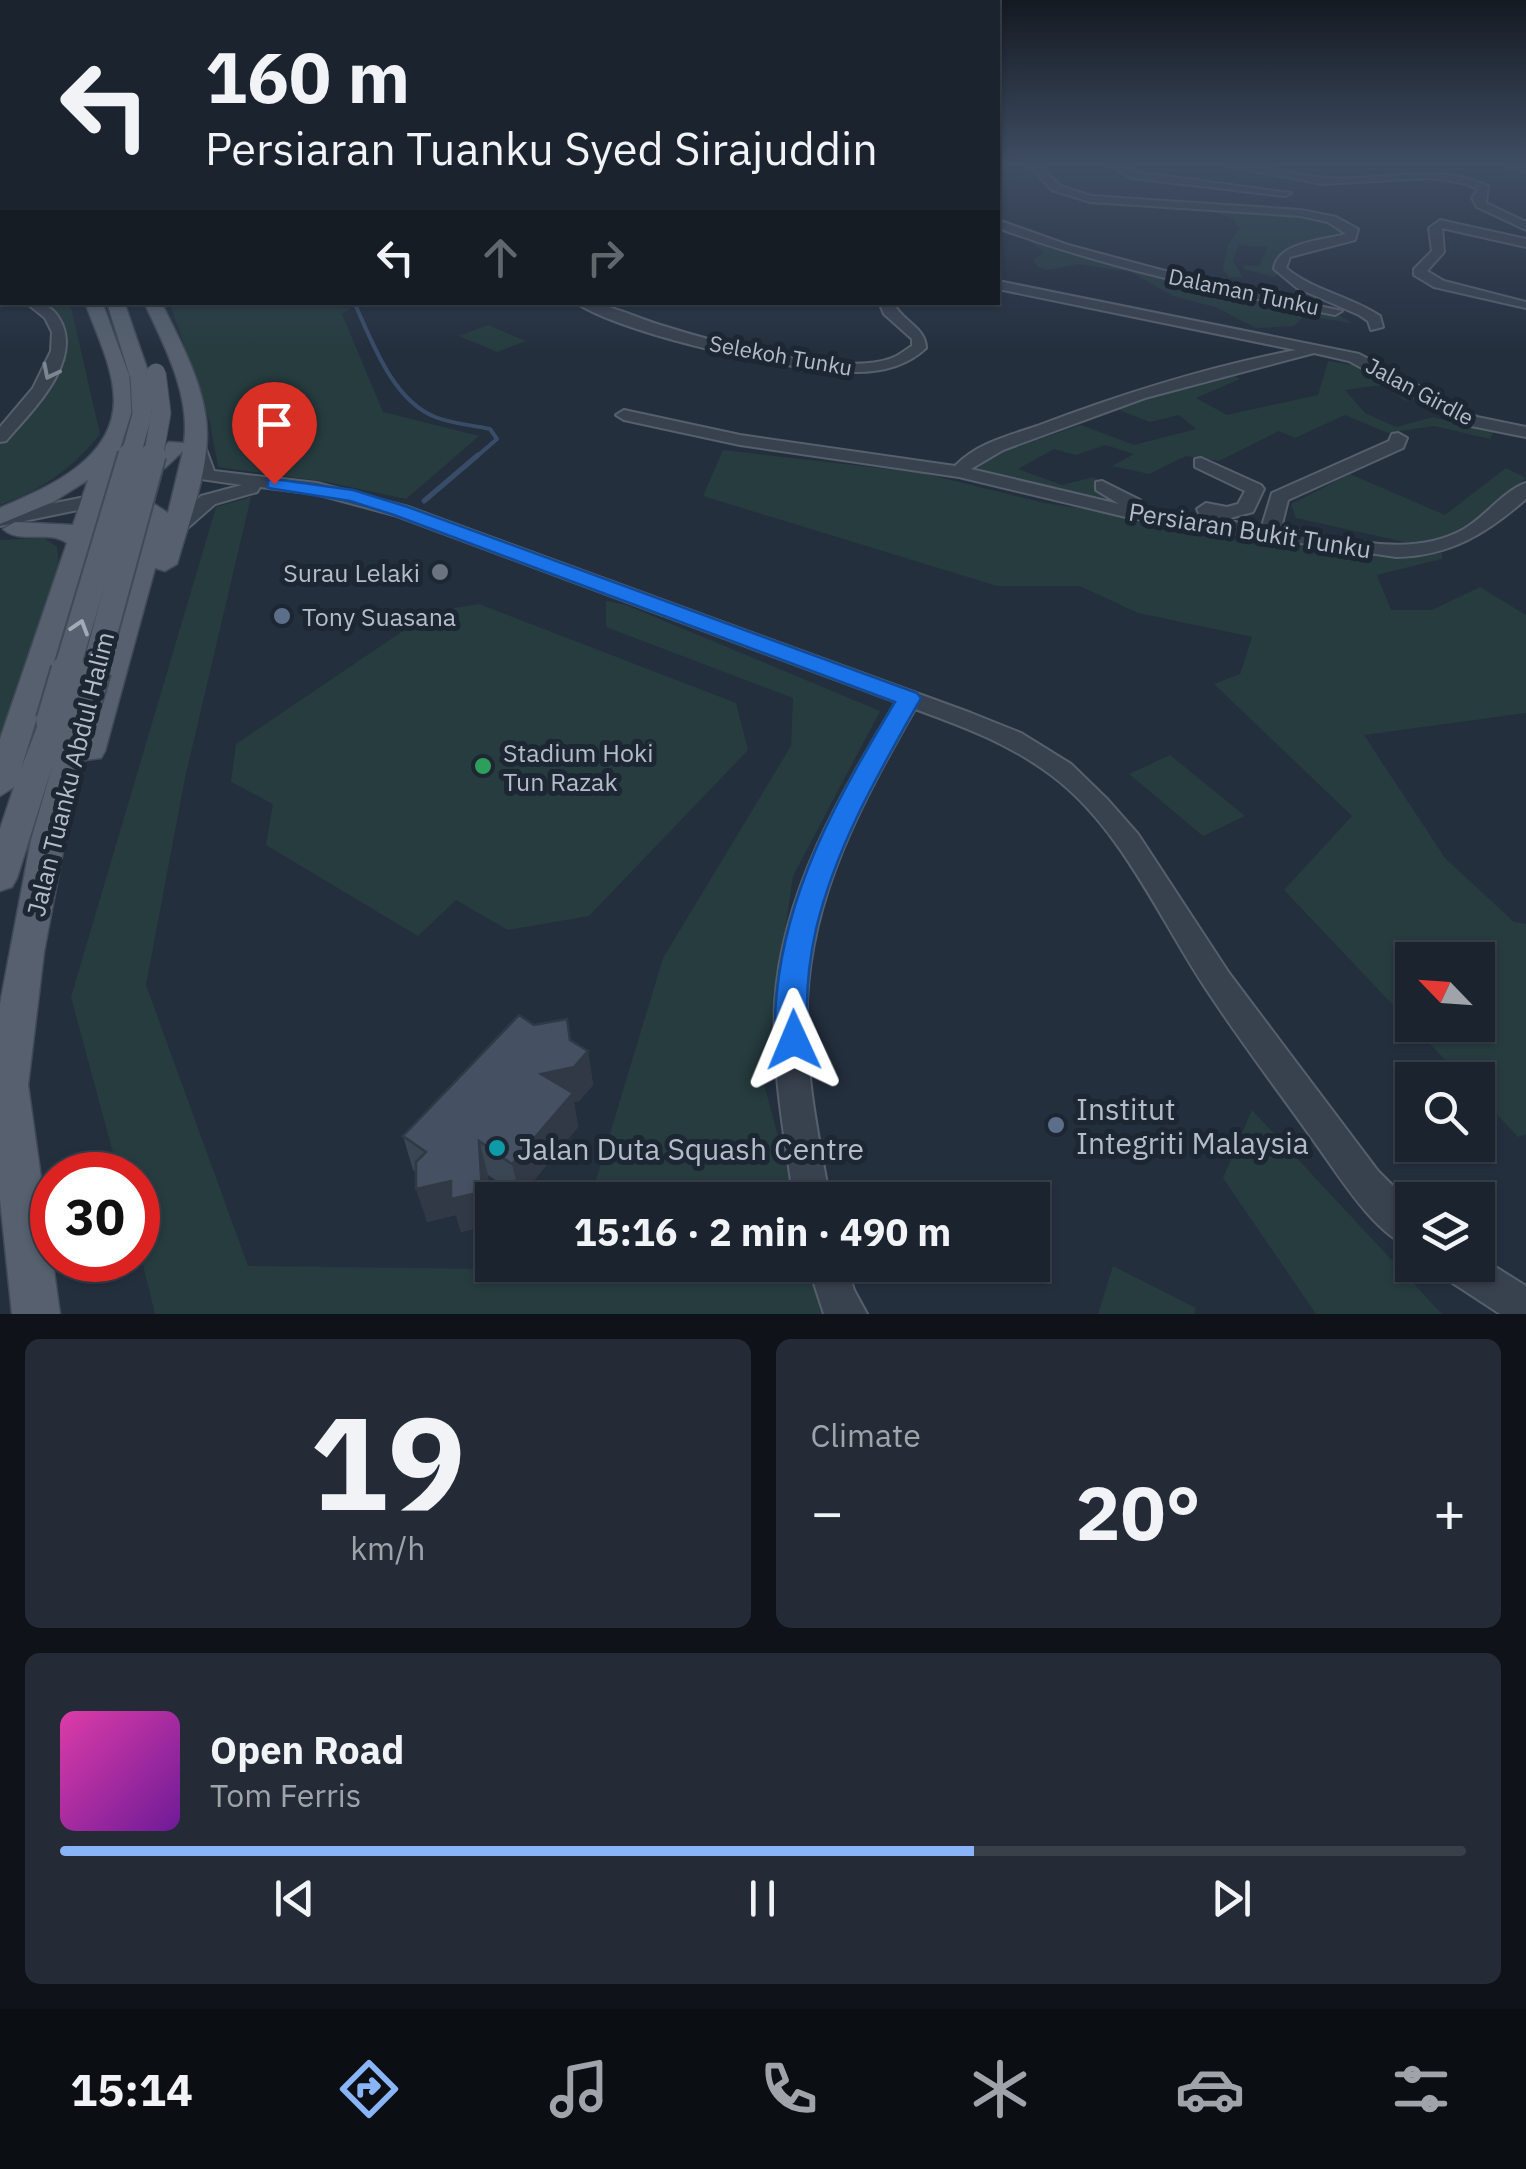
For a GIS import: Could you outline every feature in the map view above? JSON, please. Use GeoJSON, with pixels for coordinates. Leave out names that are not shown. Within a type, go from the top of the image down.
{"type":"FeatureCollection","features":[{"type":"Feature","properties":{"kind":"main road","name":"Jalan Tuanku Abdul Halim"},"geometry":{"type":"LineString","coordinates":[[0,785],[124,404],[120,375],[97,305]]}},
{"type":"Feature","properties":{"kind":"main road"},"geometry":{"type":"LineString","coordinates":[[98,305],[144,370]]}},
{"type":"Feature","properties":{"kind":"main road","name":"Jalan Tuanku Abdul Halim"},"geometry":{"type":"LineString","coordinates":[[116,305],[144,370]]}},
{"type":"Feature","properties":{"kind":"main road","name":"Jalan Tuanku Abdul Halim"},"geometry":{"type":"LineString","coordinates":[[36,1314],[8,1085],[26,952],[67,717],[142,415],[144,370],[129,305]]}},
{"type":"Feature","properties":{"kind":"main road"},"geometry":{"type":"LineString","coordinates":[[144,305],[164,339],[174,348]]}},
{"type":"Feature","properties":{"kind":"main road"},"geometry":{"type":"LineString","coordinates":[[92,509],[140,504],[165,486],[185,445],[189,396],[174,348],[153,305]]}},
{"type":"Feature","properties":{"kind":"main road"},"geometry":{"type":"LineString","coordinates":[[114,443],[118,466],[143,468],[185,445]]}},
{"type":"Feature","properties":{"kind":"main road"},"geometry":{"type":"LineString","coordinates":[[4,525],[82,478],[114,443]]}},
{"type":"Feature","properties":{"kind":"main road","name":"Jalan Tuanku Abdul Halim"},"geometry":{"type":"LineString","coordinates":[[83,775],[150,612],[176,528],[185,445]]}},
{"type":"Feature","properties":{"kind":"main road"},"geometry":{"type":"LineString","coordinates":[[26,952],[151,548],[158,515],[140,504]]}},
{"type":"Feature","properties":{"kind":"main road"},"geometry":{"type":"LineString","coordinates":[[4,525],[65,530],[77,553],[118,537],[138,536],[151,548]]}},
{"type":"Feature","properties":{"kind":"main road","name":"Jalan Tuanku Abdul Halim"},"geometry":{"type":"LineString","coordinates":[[0,878],[67,717]]}},
{"type":"Feature","properties":{"kind":"street","name":"Dalaman Tunku"},"geometry":{"type":"LineString","coordinates":[[1008,227],[1087,254],[1223,290],[1327,309],[1376,326]]}},
{"type":"Feature","properties":{"kind":"street","name":"Jalan Girdle"},"geometry":{"type":"LineString","coordinates":[[1348,227],[1354,232],[1352,238],[1286,254],[1280,270],[1305,287],[1375,319],[1376,326],[1354,357],[1472,421],[1526,432]]}},
{"type":"Feature","properties":{"kind":"street"},"geometry":{"type":"LineString","coordinates":[[1436,227],[1438,252],[1420,272],[1439,284],[1523,305]]}},
{"type":"Feature","properties":{"kind":"street"},"geometry":{"type":"LineString","coordinates":[[1455,227],[1526,243]]}},
{"type":"Feature","properties":{"kind":"street"},"geometry":{"type":"LineString","coordinates":[[1000,285],[1354,357]]}},
{"type":"Feature","properties":{"kind":"street"},"geometry":{"type":"LineString","coordinates":[[0,437],[38,396],[58,359],[56,330],[45,309],[38,305]]}},
{"type":"Feature","properties":{"kind":"street","name":"Selekoh Tunku"},"geometry":{"type":"LineString","coordinates":[[590,305],[669,333],[759,355],[864,369],[900,363],[919,348],[920,338],[887,305]]}},
{"type":"Feature","properties":{"kind":"street"},"geometry":{"type":"LineString","coordinates":[[959,472],[987,451],[1119,400],[1231,368],[1314,351]]}},
{"type":"Feature","properties":{"kind":"street","name":"Persiaran Bukit Tunku"},"geometry":{"type":"LineString","coordinates":[[624,415],[740,440],[959,472],[1081,502],[1187,514],[1270,533],[1396,551],[1440,549],[1455,544],[1526,489]]}},
{"type":"Feature","properties":{"kind":"street"},"geometry":{"type":"LineString","coordinates":[[1270,533],[1279,497],[1374,457],[1397,444],[1398,438]]}},
{"type":"Feature","properties":{"kind":"street"},"geometry":{"type":"LineString","coordinates":[[185,445],[207,475],[353,496],[401,511],[909,698],[1012,739],[1062,770],[1128,841],[1218,982],[1354,1168],[1395,1217]]}},
{"type":"Feature","properties":{"kind":"street"},"geometry":{"type":"LineString","coordinates":[[1102,486],[1124,502],[1187,514],[1246,508],[1254,489],[1201,464]]}},
{"type":"Feature","properties":{"kind":"street"},"geometry":{"type":"LineString","coordinates":[[176,528],[214,497],[274,484]]}},
{"type":"Feature","properties":{"kind":"street"},"geometry":{"type":"LineString","coordinates":[[4,525],[92,509]]}},
{"type":"Feature","properties":{"kind":"street"},"geometry":{"type":"LineString","coordinates":[[809,1182],[798,1116],[791,1002],[800,934],[824,860],[860,782],[909,698]]}},
{"type":"Feature","properties":{"kind":"street"},"geometry":{"type":"LineString","coordinates":[[832,1282],[838,1302],[848,1314]]}},
{"type":"Feature","properties":{"kind":"street"},"geometry":{"type":"LineString","coordinates":[[1485,1282],[1526,1308]]}},
{"type":"Feature","properties":{"kind":"green space"},"geometry":{"type":"Polygon","coordinates":[[[1240,228],[1348,228],[1347,237],[1286,252],[1274,266],[1279,275],[1274,277],[1243,269],[1244,265],[1259,266],[1268,247],[1239,245],[1233,261],[1243,277],[1229,277],[1223,269],[1228,244],[1240,228]]]}},
{"type":"Feature","properties":{"kind":"green space"},"geometry":{"type":"Polygon","coordinates":[[[1037,240],[1203,287],[1334,312],[1352,323],[1304,316],[1294,326],[1256,328],[1215,307],[1173,296],[1131,272],[1078,264],[1047,270],[1038,267],[1033,260],[1044,252],[1029,241],[1037,240]]]}},
{"type":"Feature","properties":{"kind":"green space"},"geometry":{"type":"Polygon","coordinates":[[[51,305],[70,305],[100,434],[55,477],[0,505],[0,444],[15,431],[57,376],[51,305]]]}},
{"type":"Feature","properties":{"kind":"green space"},"geometry":{"type":"Polygon","coordinates":[[[170,305],[351,308],[342,314],[383,412],[479,436],[406,499],[327,482],[218,467],[210,423],[170,305]]]}},
{"type":"Feature","properties":{"kind":"green space"},"geometry":{"type":"Polygon","coordinates":[[[488,325],[526,341],[497,352],[459,336],[488,325]]]}},
{"type":"Feature","properties":{"kind":"green space"},"geometry":{"type":"Polygon","coordinates":[[[1328,361],[1352,365],[1415,397],[1406,401],[1382,385],[1345,390],[1365,413],[1396,427],[1433,417],[1494,432],[1490,439],[1434,426],[1388,433],[1345,415],[1295,438],[1279,431],[1219,461],[1186,456],[1149,474],[1112,466],[1134,454],[1105,445],[1076,455],[1054,449],[1018,469],[1062,485],[1094,477],[1135,508],[977,470],[987,457],[1081,425],[1134,445],[1196,429],[1179,415],[1150,422],[1116,409],[1227,372],[1240,379],[1196,398],[1227,415],[1318,395],[1328,361]]]}},
{"type":"Feature","properties":{"kind":"green space"},"geometry":{"type":"Polygon","coordinates":[[[723,450],[922,473],[1045,503],[1394,556],[1442,553],[1442,559],[1377,575],[1391,610],[1432,610],[1480,587],[1526,615],[1526,713],[1364,735],[1445,858],[1514,922],[1526,924],[1526,1134],[1518,1137],[1495,1112],[1495,1062],[1447,1062],[1428,1042],[1495,1042],[1495,942],[1395,942],[1395,1007],[1284,890],[1352,816],[1214,684],[1240,674],[1252,637],[1138,613],[1080,586],[997,586],[703,496],[723,450]]]}},
{"type":"Feature","properties":{"kind":"green space"},"geometry":{"type":"Polygon","coordinates":[[[1506,468],[1526,478],[1454,538],[1422,546],[1296,518],[1291,504],[1350,474],[1445,515],[1506,468]]]}},
{"type":"Feature","properties":{"kind":"green space"},"geometry":{"type":"Polygon","coordinates":[[[251,497],[185,778],[146,985],[248,1266],[475,1269],[475,1282],[817,1282],[825,1314],[155,1314],[147,1282],[160,1282],[160,1152],[113,1152],[71,997],[216,507],[251,497]]]}},
{"type":"Feature","properties":{"kind":"green space"},"geometry":{"type":"Polygon","coordinates":[[[44,538],[57,547],[59,564],[0,744],[0,540],[44,538]]]}},
{"type":"Feature","properties":{"kind":"green space"},"geometry":{"type":"Polygon","coordinates":[[[606,601],[626,605],[880,711],[793,876],[763,1080],[790,1182],[595,1182],[663,958],[791,746],[793,698],[606,627],[606,601]]]}},
{"type":"Feature","properties":{"kind":"green space","name":"Stadium Hoki Tun Razak"},"geometry":{"type":"Polygon","coordinates":[[[479,604],[736,703],[748,750],[589,916],[508,930],[456,900],[418,936],[266,845],[273,804],[231,782],[236,744],[431,612],[479,604]]]}},
{"type":"Feature","properties":{"kind":"green space"},"geometry":{"type":"Polygon","coordinates":[[[1170,755],[1245,816],[1203,836],[1129,774],[1170,755]]]}},
{"type":"Feature","properties":{"kind":"green space"},"geometry":{"type":"Polygon","coordinates":[[[1252,1110],[1395,1264],[1395,1282],[1412,1282],[1443,1314],[1316,1314],[1223,1178],[1252,1110]]]}},
{"type":"Feature","properties":{"kind":"green space"},"geometry":{"type":"Polygon","coordinates":[[[1113,1266],[1196,1308],[1194,1314],[1098,1314],[1113,1266]]]}},
{"type":"Feature","properties":{"kind":"building"},"geometry":{"type":"Polygon","coordinates":[[[519,1015],[534,1025],[567,1019],[570,1040],[588,1051],[574,1067],[541,1074],[573,1093],[512,1164],[479,1141],[481,1182],[475,1182],[475,1194],[451,1199],[451,1181],[416,1189],[416,1162],[426,1152],[403,1136],[519,1015]]]}},
{"type":"Feature","properties":{"kind":"waterway"},"geometry":{"type":"LineString","coordinates":[[355,305],[385,368],[420,409],[435,417],[490,429],[497,439],[475,458]]}},
{"type":"Feature","properties":{"kind":"waterway"},"geometry":{"type":"LineString","coordinates":[[424,501],[478,455]]}},
{"type":"Feature","properties":{"kind":"place","name":"Surau Lelaki"},"geometry":{"type":"Point","coordinates":[440,572]}},
{"type":"Feature","properties":{"kind":"place","name":"Tony Suasana"},"geometry":{"type":"Point","coordinates":[282,616]}},
{"type":"Feature","properties":{"kind":"place","name":"Stadium Hoki Tun Razak"},"geometry":{"type":"Point","coordinates":[483,766]}},
{"type":"Feature","properties":{"kind":"place","name":"Institut Integriti Malaysia"},"geometry":{"type":"Point","coordinates":[1056,1125]}},
{"type":"Feature","properties":{"kind":"place","name":"Jalan Duta Squash Centre"},"geometry":{"type":"Point","coordinates":[497,1148]}},
{"type":"Feature","properties":{"kind":"route"},"geometry":{"type":"LineString","coordinates":[[274,484],[353,496],[401,511],[909,698],[860,782],[816,876],[800,934],[791,1002],[794,1040]]}}]}
